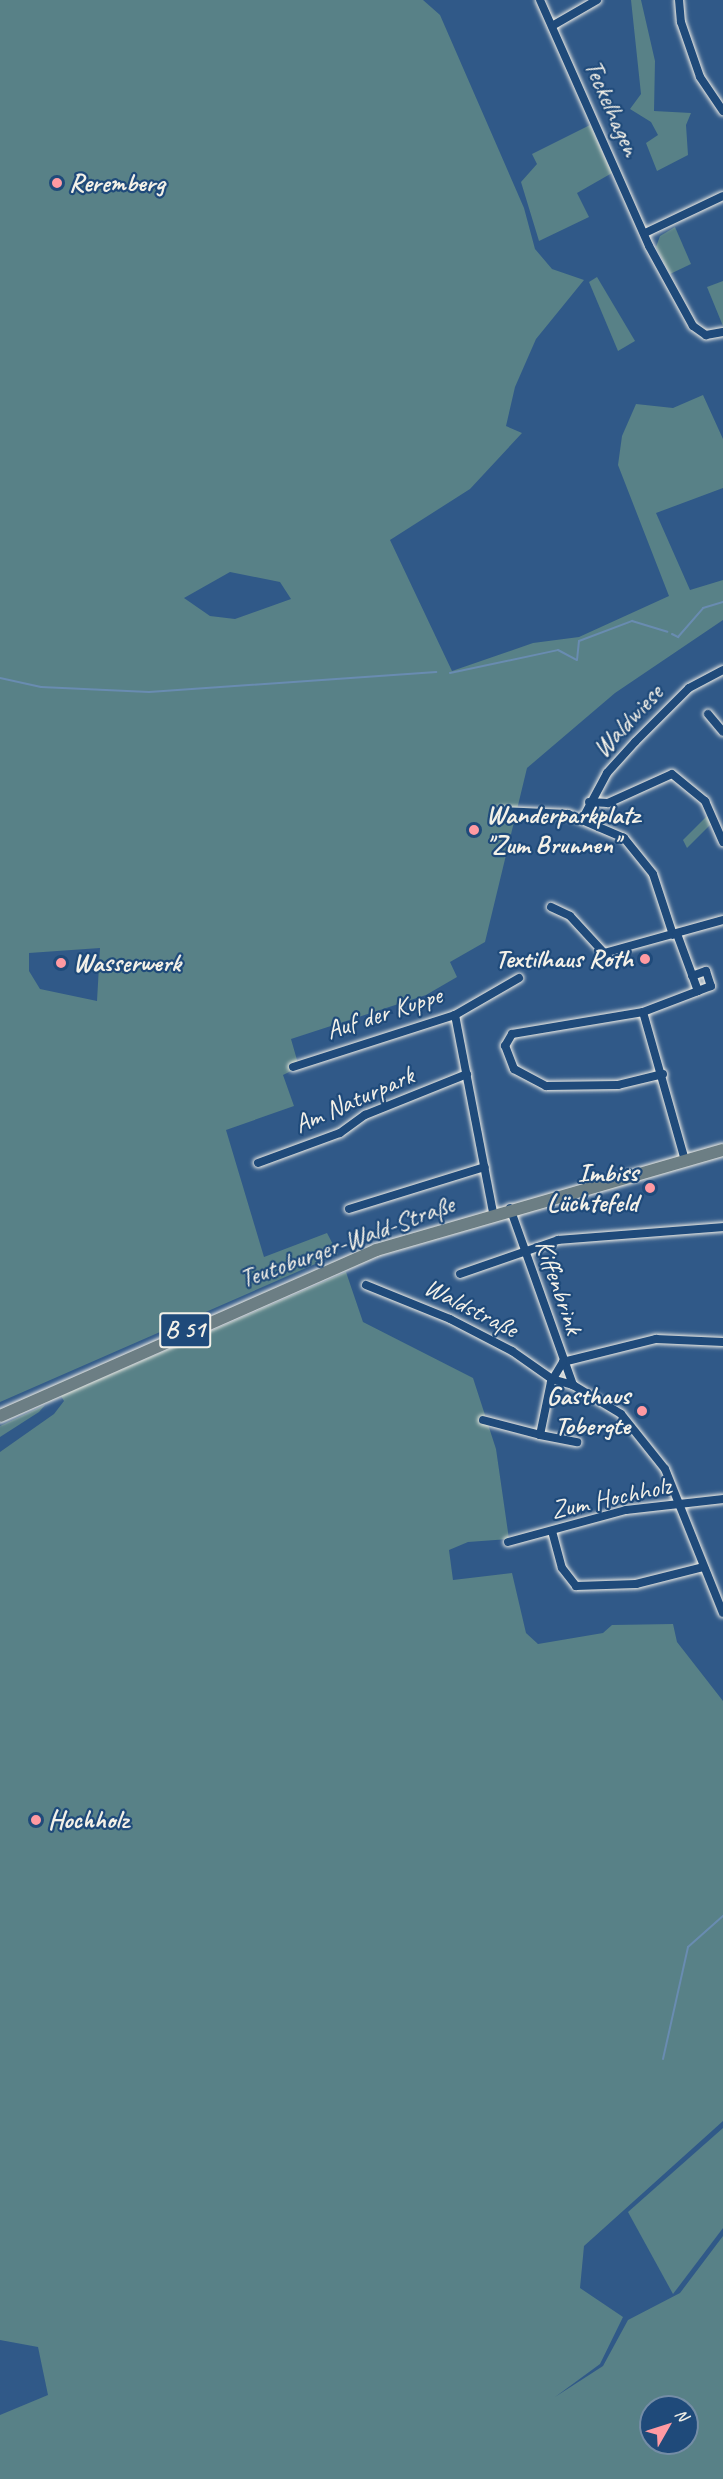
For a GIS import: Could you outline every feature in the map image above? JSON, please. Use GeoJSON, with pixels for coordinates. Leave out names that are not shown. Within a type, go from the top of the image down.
{"type":"FeatureCollection","features":[{"type":"Feature","properties":{"kind":"main road","name":"Teutoburger-Wald-Straße"},"geometry":{"type":"LineString","coordinates":[[0,1416],[280,1288],[493,1213],[723,1150]]}},
{"type":"Feature","properties":{"kind":"street","name":"Teckelhagen"},"geometry":{"type":"LineString","coordinates":[[540,0],[645,233],[693,326],[706,335],[723,332]]}},
{"type":"Feature","properties":{"kind":"street"},"geometry":{"type":"LineString","coordinates":[[552,26],[597,0]]}},
{"type":"Feature","properties":{"kind":"street"},"geometry":{"type":"LineString","coordinates":[[679,0],[681,22],[700,77],[723,111]]}},
{"type":"Feature","properties":{"kind":"street"},"geometry":{"type":"LineString","coordinates":[[645,233],[723,196]]}},
{"type":"Feature","properties":{"kind":"street","name":"Waldwiese"},"geometry":{"type":"LineString","coordinates":[[583,818],[589,802],[607,773],[689,688],[723,670]]}},
{"type":"Feature","properties":{"kind":"street"},"geometry":{"type":"LineString","coordinates":[[708,714],[723,732]]}},
{"type":"Feature","properties":{"kind":"street"},"geometry":{"type":"LineString","coordinates":[[589,802],[608,803],[672,774],[705,801],[723,842]]}},
{"type":"Feature","properties":{"kind":"street"},"geometry":{"type":"LineString","coordinates":[[501,811],[583,818],[624,838],[645,861],[698,991]]}},
{"type":"Feature","properties":{"kind":"street"},"geometry":{"type":"LineString","coordinates":[[551,907],[570,916],[604,953],[723,920]]}},
{"type":"Feature","properties":{"kind":"street"},"geometry":{"type":"LineString","coordinates":[[663,1074],[618,1085],[546,1086],[525,1079],[507,1058],[505,1046],[512,1034],[644,1012],[711,986],[705,971],[692,976]]}},
{"type":"Feature","properties":{"kind":"street","name":"Auf der Kuppe"},"geometry":{"type":"LineString","coordinates":[[293,1067],[455,1015],[519,978]]}},
{"type":"Feature","properties":{"kind":"street"},"geometry":{"type":"LineString","coordinates":[[644,1012],[685,1160]]}},
{"type":"Feature","properties":{"kind":"street"},"geometry":{"type":"LineString","coordinates":[[455,1015],[493,1213]]}},
{"type":"Feature","properties":{"kind":"street","name":"Am Naturpark"},"geometry":{"type":"LineString","coordinates":[[258,1163],[340,1133],[365,1115],[467,1074]]}},
{"type":"Feature","properties":{"kind":"street"},"geometry":{"type":"LineString","coordinates":[[349,1209],[485,1167]]}},
{"type":"Feature","properties":{"kind":"street","name":"Kiffenbrink"},"geometry":{"type":"LineString","coordinates":[[510,1208],[563,1362],[656,1339],[723,1342]]}},
{"type":"Feature","properties":{"kind":"street"},"geometry":{"type":"LineString","coordinates":[[460,1274],[524,1250],[590,1235],[723,1227]]}},
{"type":"Feature","properties":{"kind":"street","name":"Waldstraße"},"geometry":{"type":"LineString","coordinates":[[366,1285],[471,1330],[552,1380],[573,1385],[621,1414],[665,1469],[682,1504],[703,1567],[723,1612]]}},
{"type":"Feature","properties":{"kind":"street"},"geometry":{"type":"LineString","coordinates":[[540,1435],[552,1380],[563,1362]]}},
{"type":"Feature","properties":{"kind":"street"},"geometry":{"type":"LineString","coordinates":[[563,1362],[573,1385]]}},
{"type":"Feature","properties":{"kind":"street"},"geometry":{"type":"LineString","coordinates":[[483,1420],[577,1442]]}},
{"type":"Feature","properties":{"kind":"street","name":"Zum Hochholz"},"geometry":{"type":"LineString","coordinates":[[508,1542],[626,1510],[723,1499]]}},
{"type":"Feature","properties":{"kind":"street"},"geometry":{"type":"LineString","coordinates":[[552,1531],[562,1568],[576,1586],[636,1584],[703,1567]]}},
{"type":"Feature","properties":{"kind":"green space"},"geometry":{"type":"Polygon","coordinates":[[[0,0],[423,0],[440,15],[524,208],[535,249],[552,269],[584,280],[536,339],[515,387],[506,426],[522,433],[470,489],[390,540],[452,671],[533,643],[579,637],[669,596],[618,465],[622,436],[636,404],[673,408],[703,395],[723,439],[723,488],[656,513],[690,590],[723,580],[723,620],[615,693],[527,768],[485,942],[450,962],[457,977],[426,995],[291,1039],[299,1067],[283,1075],[294,1106],[226,1130],[264,1257],[327,1233],[338,1254],[0,1402],[0,0]],[[230,572],[184,598],[210,616],[235,619],[291,599],[280,582],[230,572]],[[100,948],[29,953],[29,971],[40,989],[97,1001],[100,948]]]}},
{"type":"Feature","properties":{"kind":"green space"},"geometry":{"type":"Polygon","coordinates":[[[631,0],[641,0],[655,61],[654,111],[691,113],[686,125],[688,155],[657,171],[646,143],[658,135],[651,122],[630,109],[641,94],[631,0]]]}},
{"type":"Feature","properties":{"kind":"green space"},"geometry":{"type":"Polygon","coordinates":[[[590,125],[612,173],[577,193],[589,217],[539,241],[521,182],[537,164],[532,154],[590,125]]]}},
{"type":"Feature","properties":{"kind":"green space"},"geometry":{"type":"Polygon","coordinates":[[[675,227],[691,264],[670,274],[656,247],[660,236],[675,227]]]}},
{"type":"Feature","properties":{"kind":"green space"},"geometry":{"type":"Polygon","coordinates":[[[597,277],[635,341],[618,351],[589,282],[597,277]]]}},
{"type":"Feature","properties":{"kind":"green space"},"geometry":{"type":"Polygon","coordinates":[[[723,281],[723,326],[707,287],[723,281]]]}},
{"type":"Feature","properties":{"kind":"green space"},"geometry":{"type":"Polygon","coordinates":[[[710,813],[713,822],[687,848],[683,840],[710,813]]]}},
{"type":"Feature","properties":{"kind":"green space"},"geometry":{"type":"Polygon","coordinates":[[[346,1272],[363,1322],[473,1378],[496,1449],[509,1539],[468,1542],[449,1550],[453,1580],[512,1573],[526,1633],[538,1644],[603,1633],[612,1625],[673,1624],[677,1642],[723,1701],[723,2121],[584,2246],[580,2288],[623,2317],[600,2364],[555,2397],[603,2366],[628,2320],[680,2293],[723,2236],[723,2479],[0,2479],[0,2415],[48,2395],[38,2347],[0,2340],[0,1452],[54,1414],[64,1401],[61,1396],[346,1272]]]}},
{"type":"Feature","properties":{"kind":"green space"},"geometry":{"type":"Polygon","coordinates":[[[45,1405],[39,1412],[0,1437],[0,1426],[45,1405]]]}},
{"type":"Feature","properties":{"kind":"green space"},"geometry":{"type":"Polygon","coordinates":[[[723,2128],[723,2228],[673,2294],[628,2212],[723,2128]]]}},
{"type":"Feature","properties":{"kind":"waterway"},"geometry":{"type":"LineString","coordinates":[[672,634],[678,637],[703,608],[723,602]]}},
{"type":"Feature","properties":{"kind":"waterway"},"geometry":{"type":"LineString","coordinates":[[450,673],[558,650],[577,660],[579,641],[632,621],[667,632]]}},
{"type":"Feature","properties":{"kind":"waterway"},"geometry":{"type":"LineString","coordinates":[[0,678],[41,687],[149,692],[436,672]]}},
{"type":"Feature","properties":{"kind":"waterway"},"geometry":{"type":"LineString","coordinates":[[663,2059],[688,1947],[723,1916]]}},
{"type":"Feature","properties":{"kind":"place","name":"Reremberg"},"geometry":{"type":"Point","coordinates":[57,183]}},
{"type":"Feature","properties":{"kind":"place","name":"Wanderparkplatz \"Zum Brunnen\""},"geometry":{"type":"Point","coordinates":[474,830]}},
{"type":"Feature","properties":{"kind":"place","name":"Textilhaus Roth"},"geometry":{"type":"Point","coordinates":[645,959]}},
{"type":"Feature","properties":{"kind":"place","name":"Wasserwerk"},"geometry":{"type":"Point","coordinates":[61,963]}},
{"type":"Feature","properties":{"kind":"place","name":"Imbiss Lüchtefeld"},"geometry":{"type":"Point","coordinates":[650,1188]}},
{"type":"Feature","properties":{"kind":"place","name":"Gasthaus Tobergte"},"geometry":{"type":"Point","coordinates":[642,1411]}},
{"type":"Feature","properties":{"kind":"place","name":"Hochholz"},"geometry":{"type":"Point","coordinates":[36,1820]}}]}
